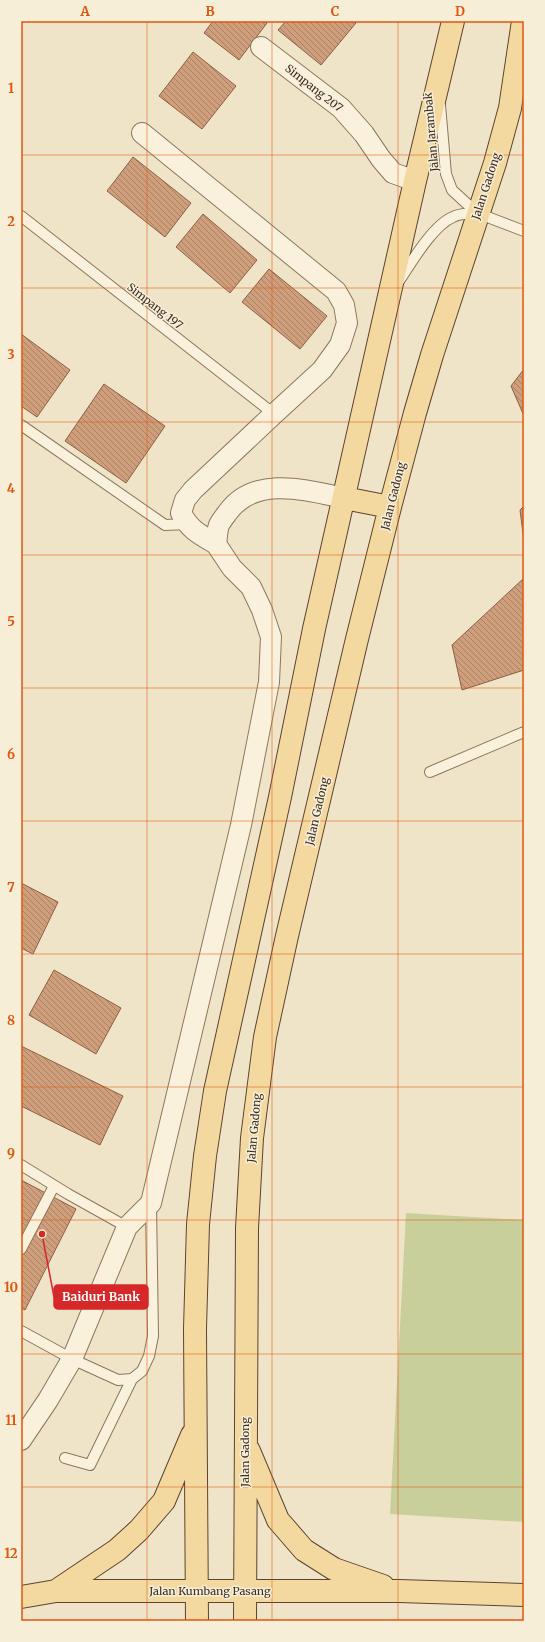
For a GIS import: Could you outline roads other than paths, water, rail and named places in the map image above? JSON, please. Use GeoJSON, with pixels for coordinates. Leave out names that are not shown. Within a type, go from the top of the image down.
{"type":"FeatureCollection","features":[{"type":"Feature","properties":{"kind":"main road"},"geometry":{"type":"LineString","coordinates":[[197,1621],[195,1329],[198,1224],[204,1156],[215,1091],[280,797],[314,629],[415,181],[453,21]]}},
{"type":"Feature","properties":{"kind":"main road","name":"Jalan Gadong"},"geometry":{"type":"LineString","coordinates":[[245,1621],[247,1228],[252,1138],[265,1036],[285,944],[357,639],[390,507],[415,413],[477,213],[495,164],[510,108],[523,21]]}},
{"type":"Feature","properties":{"kind":"main road"},"geometry":{"type":"LineString","coordinates":[[344,498],[390,507]]}},
{"type":"Feature","properties":{"kind":"main road"},"geometry":{"type":"LineString","coordinates":[[56,1591],[117,1550],[139,1530],[164,1501],[195,1428]]}},
{"type":"Feature","properties":{"kind":"main road"},"geometry":{"type":"LineString","coordinates":[[245,1442],[278,1520],[304,1550],[334,1569],[399,1591]]}},
{"type":"Feature","properties":{"kind":"main road","name":"Jalan Kumbang Pasang"},"geometry":{"type":"LineString","coordinates":[[21,1597],[56,1591],[399,1591],[524,1595]]}},
{"type":"Feature","properties":{"kind":"street","name":"Simpang 207"},"geometry":{"type":"LineString","coordinates":[[261,47],[341,108],[364,134],[381,159],[393,173],[415,181]]}},
{"type":"Feature","properties":{"kind":"street"},"geometry":{"type":"LineString","coordinates":[[22,1438],[48,1400],[72,1359],[127,1227],[151,1203],[241,825],[269,682],[270,637],[262,610],[251,587],[232,568],[216,544],[199,535],[187,524],[181,513],[185,500],[210,474],[322,370],[340,345],[347,323],[344,305],[336,291],[142,133]]}},
{"type":"Feature","properties":{"kind":"street"},"geometry":{"type":"LineString","coordinates":[[216,544],[219,524],[232,507],[248,495],[270,488],[302,490],[344,498]]}},
{"type":"Feature","properties":{"kind":"lane","name":"Jalan Jarambak"},"geometry":{"type":"LineString","coordinates":[[438,84],[446,174],[452,190],[477,213],[524,231]]}},
{"type":"Feature","properties":{"kind":"lane","name":"Jalan Jarambak"},"geometry":{"type":"LineString","coordinates":[[389,297],[415,257],[444,221],[454,216],[477,213]]}},
{"type":"Feature","properties":{"kind":"lane","name":"Simpang 197"},"geometry":{"type":"LineString","coordinates":[[21,216],[274,414]]}},
{"type":"Feature","properties":{"kind":"lane"},"geometry":{"type":"LineString","coordinates":[[21,425],[164,525],[187,524]]}},
{"type":"Feature","properties":{"kind":"lane"},"geometry":{"type":"LineString","coordinates":[[430,772],[524,732]]}},
{"type":"Feature","properties":{"kind":"lane"},"geometry":{"type":"LineString","coordinates":[[21,1165],[54,1186],[127,1227]]}},
{"type":"Feature","properties":{"kind":"lane"},"geometry":{"type":"LineString","coordinates":[[21,1249],[54,1186]]}},
{"type":"Feature","properties":{"kind":"lane"},"geometry":{"type":"LineString","coordinates":[[65,1458],[90,1465],[132,1379],[142,1371],[147,1361],[153,1336],[151,1203]]}},
{"type":"Feature","properties":{"kind":"lane"},"geometry":{"type":"LineString","coordinates":[[21,1331],[72,1359],[118,1380],[132,1379]]}},
{"type":"Feature","properties":{"kind":"place","name":"Baiduri Bank"},"geometry":{"type":"Point","coordinates":[42,1234]}}]}
